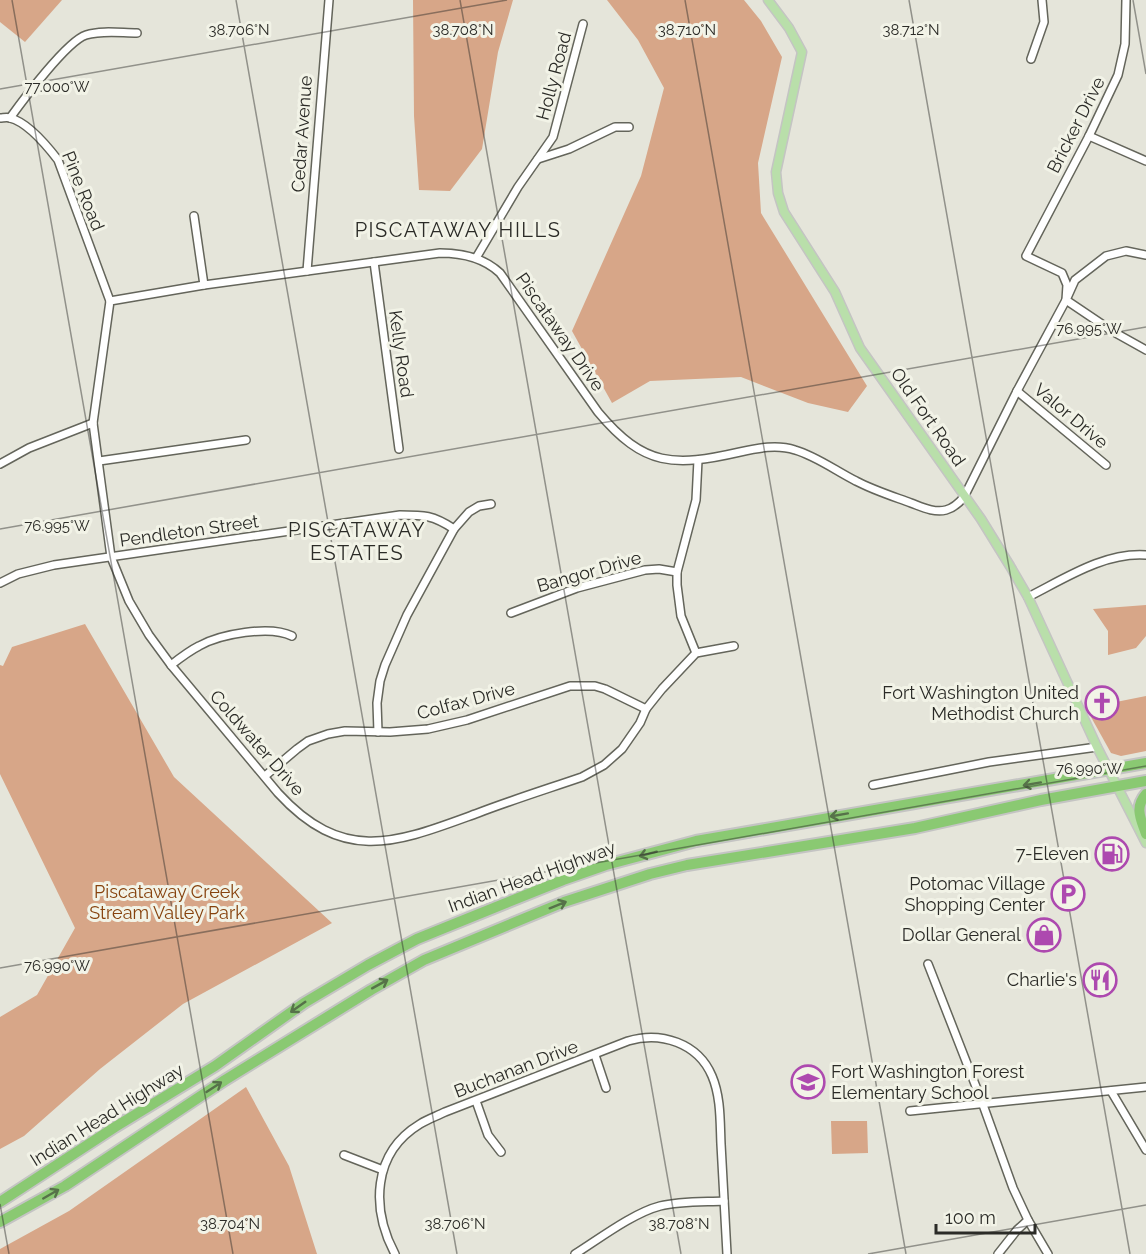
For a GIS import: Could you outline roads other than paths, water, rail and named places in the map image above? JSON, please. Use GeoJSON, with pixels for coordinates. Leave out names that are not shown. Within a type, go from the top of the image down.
{"type":"FeatureCollection","features":[{"type":"Feature","properties":{"kind":"highway","name":"Indian Head Highway"},"geometry":{"type":"LineString","coordinates":[[0,1202],[115,1127],[215,1066],[332,986],[401,946],[519,897],[606,865],[696,841],[1146,763]]}},
{"type":"Feature","properties":{"kind":"highway","name":"Indian Head Highway"},"geometry":{"type":"LineString","coordinates":[[0,1222],[65,1186],[179,1110],[370,990],[424,960],[564,902],[687,865],[915,828],[1041,800],[1146,781]]}},
{"type":"Feature","properties":{"kind":"highway"},"geometry":{"type":"LineString","coordinates":[[1146,794],[1138,811],[1146,834]]}},
{"type":"Feature","properties":{"kind":"main road","name":"Old Fort Road"},"geometry":{"type":"LineString","coordinates":[[768,0],[789,28],[802,52],[776,172],[778,193],[784,212],[831,285],[860,348],[996,541],[1028,597],[1097,747],[1146,843]]}},
{"type":"Feature","properties":{"kind":"street","name":"Cedar Avenue"},"geometry":{"type":"LineString","coordinates":[[307,271],[328,0]]}},
{"type":"Feature","properties":{"kind":"street"},"geometry":{"type":"LineString","coordinates":[[1031,59],[1044,22],[1042,0]]}},
{"type":"Feature","properties":{"kind":"street","name":"Bricker Drive"},"geometry":{"type":"LineString","coordinates":[[1066,300],[1068,290],[1064,275],[1026,256],[1118,75],[1125,44],[1126,0]]}},
{"type":"Feature","properties":{"kind":"street","name":"Holly Road"},"geometry":{"type":"LineString","coordinates":[[476,258],[518,187],[553,137],[583,24]]}},
{"type":"Feature","properties":{"kind":"street"},"geometry":{"type":"LineString","coordinates":[[0,118],[10,118],[29,91],[80,37],[97,33],[137,33]]}},
{"type":"Feature","properties":{"kind":"street","name":"Pine Road"},"geometry":{"type":"LineString","coordinates":[[10,118],[35,134],[58,160],[110,301]]}},
{"type":"Feature","properties":{"kind":"street"},"geometry":{"type":"LineString","coordinates":[[538,159],[568,149],[615,127],[629,127]]}},
{"type":"Feature","properties":{"kind":"street"},"geometry":{"type":"LineString","coordinates":[[1089,136],[1146,160]]}},
{"type":"Feature","properties":{"kind":"street"},"geometry":{"type":"LineString","coordinates":[[194,216],[204,285]]}},
{"type":"Feature","properties":{"kind":"street"},"geometry":{"type":"LineString","coordinates":[[964,497],[1075,280],[1106,256],[1126,250],[1146,255]]}},
{"type":"Feature","properties":{"kind":"street","name":"Piscataway Drive"},"geometry":{"type":"LineString","coordinates":[[110,301],[204,285],[440,253],[476,258],[495,268],[505,279],[598,412],[618,434],[650,456],[671,460],[698,460],[759,447],[787,448],[810,456],[872,489],[927,509],[939,511],[950,509],[964,497]]}},
{"type":"Feature","properties":{"kind":"street","name":"Kelly Road"},"geometry":{"type":"LineString","coordinates":[[374,262],[399,449]]}},
{"type":"Feature","properties":{"kind":"street"},"geometry":{"type":"LineString","coordinates":[[1066,300],[1112,331],[1146,350]]}},
{"type":"Feature","properties":{"kind":"street"},"geometry":{"type":"LineString","coordinates":[[0,464],[29,448],[93,423],[110,301]]}},
{"type":"Feature","properties":{"kind":"street","name":"Valor Drive"},"geometry":{"type":"LineString","coordinates":[[1017,391],[1106,465]]}},
{"type":"Feature","properties":{"kind":"street","name":"Coldwater Drive"},"geometry":{"type":"LineString","coordinates":[[93,423],[111,557],[137,616],[171,665],[290,806],[325,831],[344,838],[366,842],[398,840],[419,835],[582,777],[604,765],[622,749],[640,723],[646,709],[696,653]]}},
{"type":"Feature","properties":{"kind":"street"},"geometry":{"type":"LineString","coordinates":[[99,461],[246,440]]}},
{"type":"Feature","properties":{"kind":"street"},"geometry":{"type":"LineString","coordinates":[[698,460],[696,500],[677,572],[677,596],[681,616],[696,653],[734,646]]}},
{"type":"Feature","properties":{"kind":"street"},"geometry":{"type":"LineString","coordinates":[[378,732],[377,703],[384,665],[407,615],[454,529],[474,508],[491,504]]}},
{"type":"Feature","properties":{"kind":"street","name":"Pendleton Street"},"geometry":{"type":"LineString","coordinates":[[0,583],[37,568],[400,515],[434,517],[454,529]]}},
{"type":"Feature","properties":{"kind":"street"},"geometry":{"type":"LineString","coordinates":[[1028,597],[1104,560],[1127,555],[1146,555]]}},
{"type":"Feature","properties":{"kind":"street","name":"Bangor Drive"},"geometry":{"type":"LineString","coordinates":[[511,613],[577,588],[645,570],[659,569],[677,572]]}},
{"type":"Feature","properties":{"kind":"street"},"geometry":{"type":"LineString","coordinates":[[171,665],[198,646],[213,639],[271,631],[282,631],[292,636]]}},
{"type":"Feature","properties":{"kind":"street","name":"Colfax Drive"},"geometry":{"type":"LineString","coordinates":[[265,776],[297,749],[318,737],[345,731],[404,731],[446,725],[570,686],[595,686],[646,709]]}},
{"type":"Feature","properties":{"kind":"street"},"geometry":{"type":"LineString","coordinates":[[873,785],[989,762],[1097,747]]}},
{"type":"Feature","properties":{"kind":"street"},"geometry":{"type":"LineString","coordinates":[[928,964],[1013,1188],[1048,1254]]}},
{"type":"Feature","properties":{"kind":"street","name":"Buchanan Drive"},"geometry":{"type":"LineString","coordinates":[[395,1254],[383,1230],[379,1191],[383,1170],[393,1149],[419,1124],[628,1041],[648,1037],[669,1039],[679,1043],[696,1053],[709,1070],[717,1092],[727,1254]]}},
{"type":"Feature","properties":{"kind":"street"},"geometry":{"type":"LineString","coordinates":[[595,1055],[606,1088]]}},
{"type":"Feature","properties":{"kind":"street"},"geometry":{"type":"LineString","coordinates":[[910,1111],[1146,1087]]}},
{"type":"Feature","properties":{"kind":"street"},"geometry":{"type":"LineString","coordinates":[[1111,1091],[1146,1150]]}},
{"type":"Feature","properties":{"kind":"street"},"geometry":{"type":"LineString","coordinates":[[476,1101],[488,1135],[501,1152]]}},
{"type":"Feature","properties":{"kind":"street"},"geometry":{"type":"LineString","coordinates":[[344,1155],[383,1170]]}},
{"type":"Feature","properties":{"kind":"street"},"geometry":{"type":"LineString","coordinates":[[575,1254],[644,1212],[658,1207],[724,1201]]}},
{"type":"Feature","properties":{"kind":"street"},"geometry":{"type":"LineString","coordinates":[[998,1254],[1028,1220]]}},
{"type":"Feature","properties":{"kind":"place","name":"Fort Washington United Methodist Church"},"geometry":{"type":"Point","coordinates":[1102,703]}},
{"type":"Feature","properties":{"kind":"place","name":"7-Eleven"},"geometry":{"type":"Point","coordinates":[1112,854]}},
{"type":"Feature","properties":{"kind":"place","name":"Potomac Village Shopping Center"},"geometry":{"type":"Point","coordinates":[1068,894]}},
{"type":"Feature","properties":{"kind":"place","name":"Dollar General"},"geometry":{"type":"Point","coordinates":[1044,935]}},
{"type":"Feature","properties":{"kind":"place","name":"Charlie's"},"geometry":{"type":"Point","coordinates":[1100,980]}},
{"type":"Feature","properties":{"kind":"place","name":"Fort Washington Forest Elementary School"},"geometry":{"type":"Point","coordinates":[808,1082]}},
{"type":"Feature","properties":{"kind":"district","name":"PISCATAWAY HILLS"},"geometry":{"type":"Point","coordinates":[458,230]}},
{"type":"Feature","properties":{"kind":"district","name":"PISCATAWAY ESTATES"},"geometry":{"type":"Point","coordinates":[357,542]}},
{"type":"Feature","properties":{"kind":"park label","name":"Piscataway Creek Stream Valley Park"},"geometry":{"type":"Point","coordinates":[167,902]}}]}
